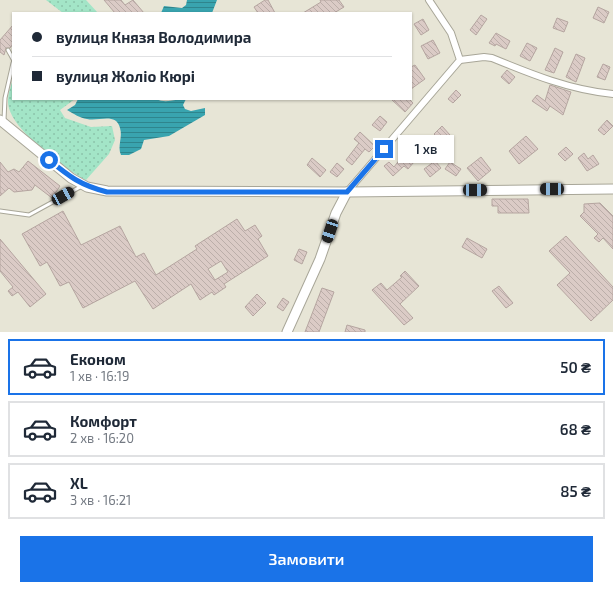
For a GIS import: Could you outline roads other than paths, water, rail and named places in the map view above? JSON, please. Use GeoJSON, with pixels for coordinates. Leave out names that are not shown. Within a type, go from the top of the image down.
{"type":"FeatureCollection","features":[{"type":"Feature","properties":{"kind":"main road"},"geometry":{"type":"LineString","coordinates":[[2,122],[71,178],[83,185],[107,192],[347,192],[613,189]]}},
{"type":"Feature","properties":{"kind":"main road"},"geometry":{"type":"LineString","coordinates":[[287,332],[320,259],[336,213],[347,192]]}},
{"type":"Feature","properties":{"kind":"street"},"geometry":{"type":"LineString","coordinates":[[429,0],[452,33],[460,60]]}},
{"type":"Feature","properties":{"kind":"street"},"geometry":{"type":"LineString","coordinates":[[347,192],[460,60],[484,57],[492,58],[539,78],[591,92],[613,94]]}},
{"type":"Feature","properties":{"kind":"lane"},"geometry":{"type":"LineString","coordinates":[[8,50],[12,58]]}},
{"type":"Feature","properties":{"kind":"lane"},"geometry":{"type":"LineString","coordinates":[[2,122],[12,68]]}},
{"type":"Feature","properties":{"kind":"lane"},"geometry":{"type":"LineString","coordinates":[[0,211],[29,215],[83,185]]}},
{"type":"Feature","properties":{"kind":"water"},"geometry":{"type":"Polygon","coordinates":[[[187,0],[217,0],[212,12],[161,12],[164,6],[182,8],[186,5],[187,0]]]}},
{"type":"Feature","properties":{"kind":"water"},"geometry":{"type":"Polygon","coordinates":[[[78,100],[186,100],[183,105],[185,109],[191,111],[205,108],[205,115],[169,136],[144,140],[141,149],[129,155],[121,155],[121,131],[118,123],[111,119],[91,120],[77,116],[67,110],[75,105],[78,100]]]}}]}
